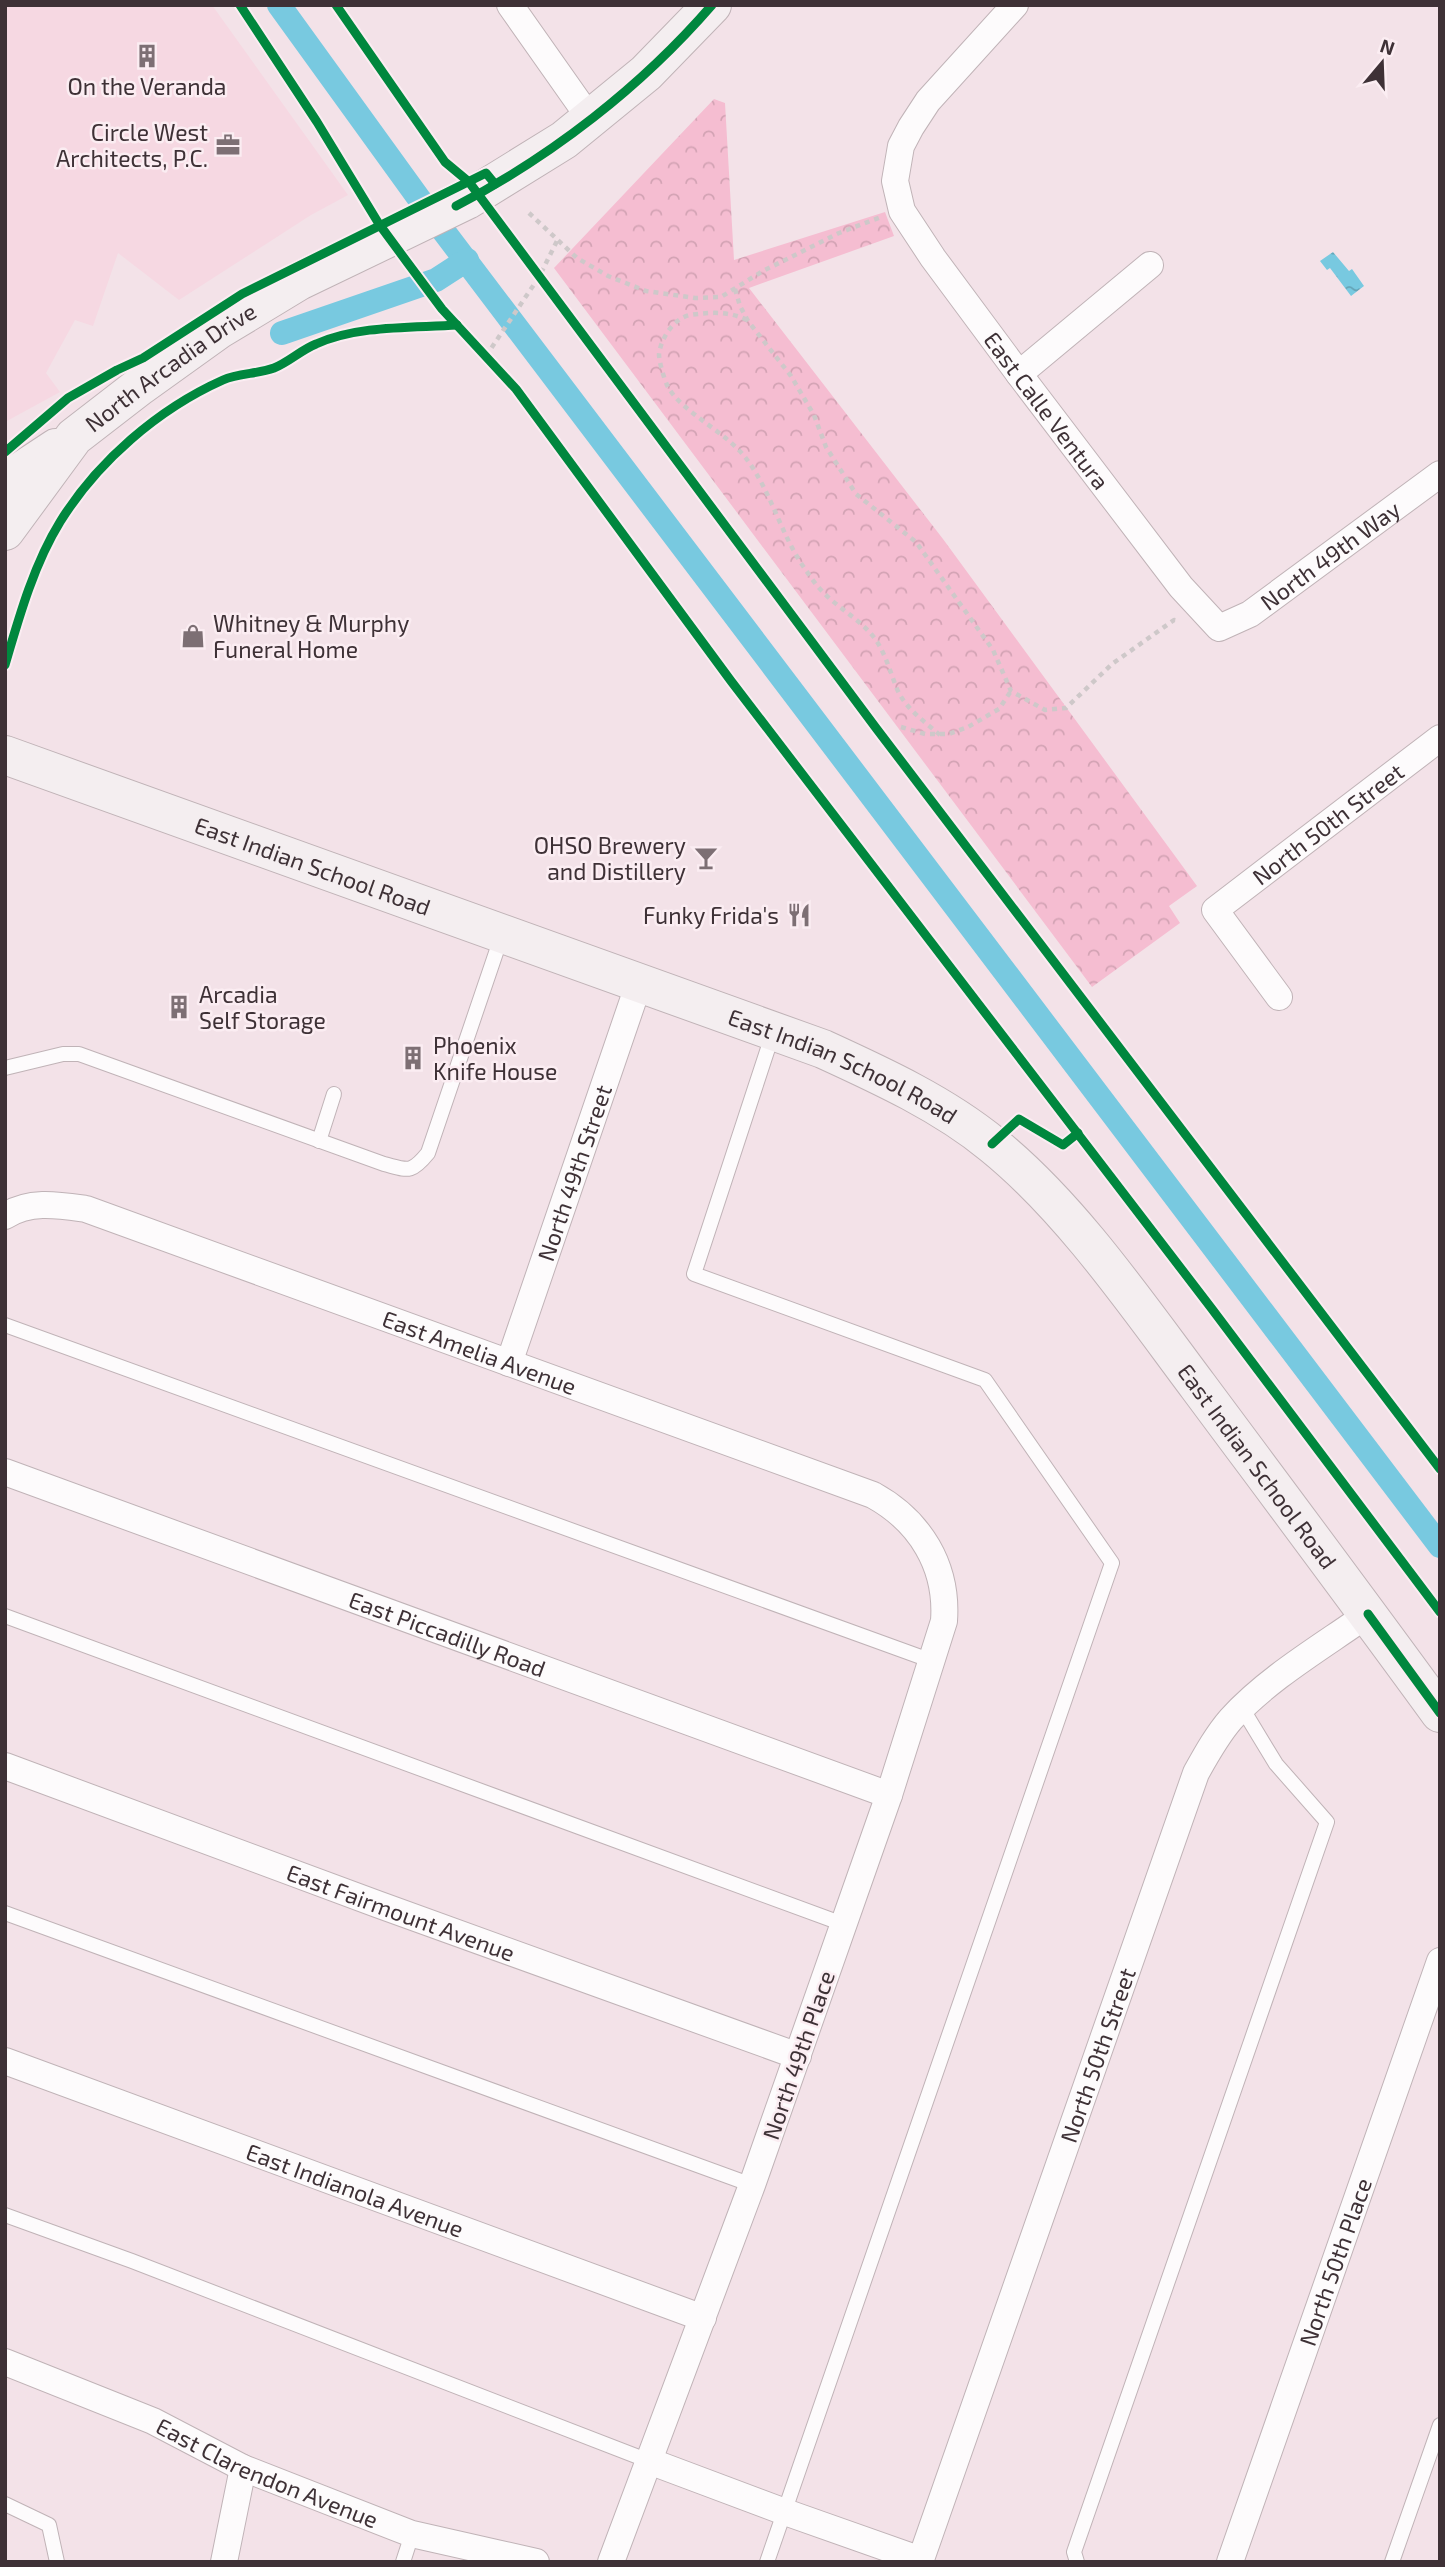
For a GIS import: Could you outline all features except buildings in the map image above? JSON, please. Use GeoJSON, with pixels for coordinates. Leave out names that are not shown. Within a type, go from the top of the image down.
{"type":"FeatureCollection","features":[{"type":"Feature","properties":{"kind":"main road","name":"North Arcadia Drive"},"geometry":{"type":"LineString","coordinates":[[5,531],[74,437],[140,386],[218,330],[299,281],[456,206],[536,159],[590,120],[646,72],[698,11]]}},
{"type":"Feature","properties":{"kind":"main road"},"geometry":{"type":"LineString","coordinates":[[5,486],[12,477],[74,437]]}},
{"type":"Feature","properties":{"kind":"main road","name":"East Indian School Road"},"geometry":{"type":"LineString","coordinates":[[14,763],[823,1049],[892,1082],[952,1116],[1015,1164],[1077,1229],[1440,1713]]}},
{"type":"Feature","properties":{"kind":"street"},"geometry":{"type":"LineString","coordinates":[[510,5],[590,120]]}},
{"type":"Feature","properties":{"kind":"street","name":"East Calle Ventura"},"geometry":{"type":"LineString","coordinates":[[1015,5],[928,101],[901,146],[895,181],[902,211],[1018,374],[1181,587],[1219,628]]}},
{"type":"Feature","properties":{"kind":"street"},"geometry":{"type":"LineString","coordinates":[[1018,374],[1150,265]]}},
{"type":"Feature","properties":{"kind":"street","name":"North 49th Way"},"geometry":{"type":"LineString","coordinates":[[1219,628],[1250,614],[1440,474]]}},
{"type":"Feature","properties":{"kind":"street","name":"North 50th Street"},"geometry":{"type":"LineString","coordinates":[[1279,997],[1215,910],[1438,742]]}},
{"type":"Feature","properties":{"kind":"street","name":"North 49th Street"},"geometry":{"type":"LineString","coordinates":[[509,1363],[639,983]]}},
{"type":"Feature","properties":{"kind":"street","name":"East Amelia Avenue"},"geometry":{"type":"LineString","coordinates":[[10,1213],[49,1203],[86,1209],[873,1495],[891,1505],[927,1542]]}},
{"type":"Feature","properties":{"kind":"street","name":"East Piccadilly Road"},"geometry":{"type":"LineString","coordinates":[[5,1472],[889,1796]]}},
{"type":"Feature","properties":{"kind":"street","name":"North 49th Place"},"geometry":{"type":"LineString","coordinates":[[611,2562],[752,2185],[889,1796],[932,1661],[944,1621],[946,1602],[941,1578],[927,1542]]}},
{"type":"Feature","properties":{"kind":"street","name":"North 50th Street"},"geometry":{"type":"LineString","coordinates":[[920,2561],[1196,1773],[1214,1743],[1242,1707],[1368,1614]]}},
{"type":"Feature","properties":{"kind":"street","name":"East Fairmount Avenue"},"geometry":{"type":"LineString","coordinates":[[5,1766],[797,2056]]}},
{"type":"Feature","properties":{"kind":"street","name":"North 50th Place"},"geometry":{"type":"LineString","coordinates":[[1230,2562],[1440,1961]]}},
{"type":"Feature","properties":{"kind":"street","name":"East Indianola Avenue"},"geometry":{"type":"LineString","coordinates":[[5,2061],[704,2318]]}},
{"type":"Feature","properties":{"kind":"street","name":"East Clarendon Avenue"},"geometry":{"type":"LineString","coordinates":[[5,2362],[153,2421],[243,2468],[412,2534],[536,2562]]}},
{"type":"Feature","properties":{"kind":"street"},"geometry":{"type":"LineString","coordinates":[[649,2461],[920,2561]]}},
{"type":"Feature","properties":{"kind":"street"},"geometry":{"type":"LineString","coordinates":[[224,2562],[239,2499],[243,2468]]}},
{"type":"Feature","properties":{"kind":"lane"},"geometry":{"type":"LineString","coordinates":[[5,1068],[62,1054],[79,1054],[384,1164],[408,1170],[416,1167],[428,1153],[502,935]]}},
{"type":"Feature","properties":{"kind":"lane"},"geometry":{"type":"LineString","coordinates":[[767,2562],[1112,1563],[985,1380],[694,1274],[774,1031]]}},
{"type":"Feature","properties":{"kind":"lane"},"geometry":{"type":"LineString","coordinates":[[319,1141],[334,1094]]}},
{"type":"Feature","properties":{"kind":"lane"},"geometry":{"type":"LineString","coordinates":[[5,1325],[932,1661]]}},
{"type":"Feature","properties":{"kind":"lane"},"geometry":{"type":"LineString","coordinates":[[5,1616],[843,1924]]}},
{"type":"Feature","properties":{"kind":"lane"},"geometry":{"type":"LineString","coordinates":[[1077,2562],[1073,2552],[1327,1822],[1276,1765],[1242,1707]]}},
{"type":"Feature","properties":{"kind":"lane"},"geometry":{"type":"LineString","coordinates":[[5,1913],[752,2185]]}},
{"type":"Feature","properties":{"kind":"lane"},"geometry":{"type":"LineString","coordinates":[[5,2215],[145,2266],[649,2461]]}},
{"type":"Feature","properties":{"kind":"lane"},"geometry":{"type":"LineString","coordinates":[[1392,2562],[1440,2425]]}},
{"type":"Feature","properties":{"kind":"lane"},"geometry":{"type":"LineString","coordinates":[[5,2504],[49,2525],[57,2562]]}},
{"type":"Feature","properties":{"kind":"lane"},"geometry":{"type":"LineString","coordinates":[[402,2562],[412,2534]]}},
{"type":"Feature","properties":{"kind":"path"},"geometry":{"type":"LineString","coordinates":[[529,213],[577,258],[608,276],[646,291],[695,298],[721,297],[763,271],[839,233],[902,211]]}},
{"type":"Feature","properties":{"kind":"path"},"geometry":{"type":"LineString","coordinates":[[486,356],[539,278],[557,241]]}},
{"type":"Feature","properties":{"kind":"path"},"geometry":{"type":"LineString","coordinates":[[531,267],[547,288]]}},
{"type":"Feature","properties":{"kind":"path"},"geometry":{"type":"LineString","coordinates":[[735,289],[748,321],[791,376],[814,415],[826,447],[856,494],[916,542],[993,650],[1010,691],[1045,710],[1066,708],[1112,664],[1174,620],[1219,628]]}},
{"type":"Feature","properties":{"kind":"path"},"geometry":{"type":"LineString","coordinates":[[748,321],[737,315],[712,312],[684,317],[677,322],[670,328],[659,355],[667,385],[680,402],[733,443],[748,460],[766,490],[779,525],[803,567],[821,590],[878,642],[890,667],[897,691],[911,710],[940,735]]}},
{"type":"Feature","properties":{"kind":"path"},"geometry":{"type":"LineString","coordinates":[[479,348],[494,364]]}},
{"type":"Feature","properties":{"kind":"path"},"geometry":{"type":"LineString","coordinates":[[901,727],[940,735],[968,727],[999,709],[1010,691]]}},
{"type":"Feature","properties":{"kind":"shaded area"},"geometry":{"type":"Polygon","coordinates":[[[5,5],[212,5],[348,195],[311,215],[179,300],[118,253],[93,326],[75,320],[46,373],[60,392],[5,422],[5,5]]]}},
{"type":"Feature","properties":{"kind":"green space"},"geometry":{"type":"Polygon","coordinates":[[[714,99],[725,103],[734,260],[885,212],[894,236],[749,288],[943,539],[1197,886],[1169,906],[1180,923],[1092,987],[554,268],[714,99]]]}},
{"type":"Feature","properties":{"kind":"water"},"geometry":{"type":"Polygon","coordinates":[[[1333,252],[1349,271],[1352,269],[1364,286],[1351,296],[1330,268],[1327,270],[1320,261],[1333,252]]]}},
{"type":"Feature","properties":{"kind":"waterway"},"geometry":{"type":"LineString","coordinates":[[279,5],[420,200],[1440,1546]]}},
{"type":"Feature","properties":{"kind":"waterway"},"geometry":{"type":"LineString","coordinates":[[282,333],[436,280],[467,260]]}},
{"type":"Feature","properties":{"kind":"cycle path"},"geometry":{"type":"LineString","coordinates":[[240,5],[317,122],[379,224],[442,309],[516,389],[731,681],[1212,1309],[1440,1612]]}},
{"type":"Feature","properties":{"kind":"cycle path"},"geometry":{"type":"LineString","coordinates":[[336,5],[445,162],[469,182],[876,728],[1440,1469]]}},
{"type":"Feature","properties":{"kind":"cycle path"},"geometry":{"type":"LineString","coordinates":[[456,206],[527,165],[593,118],[656,64],[712,5]]}},
{"type":"Feature","properties":{"kind":"cycle path"},"geometry":{"type":"LineString","coordinates":[[5,452],[68,398],[143,358],[242,294],[486,173],[495,184]]}},
{"type":"Feature","properties":{"kind":"cycle path"},"geometry":{"type":"LineString","coordinates":[[5,665],[35,573],[60,522],[111,458],[153,422],[175,406],[223,380],[274,368],[332,338],[385,328],[457,325]]}},
{"type":"Feature","properties":{"kind":"cycle path"},"geometry":{"type":"LineString","coordinates":[[992,1144],[1019,1119],[1063,1145],[1078,1133]]}},
{"type":"Feature","properties":{"kind":"cycle path"},"geometry":{"type":"LineString","coordinates":[[1368,1614],[1440,1713]]}},
{"type":"Feature","properties":{"kind":"place","name":"On the Veranda"},"geometry":{"type":"Point","coordinates":[147,56]}},
{"type":"Feature","properties":{"kind":"place","name":"Circle West Architects, P.C."},"geometry":{"type":"Point","coordinates":[228,145]}},
{"type":"Feature","properties":{"kind":"place","name":"Whitney & Murphy Funeral Home"},"geometry":{"type":"Point","coordinates":[193,636]}},
{"type":"Feature","properties":{"kind":"place","name":"OHSO Brewery and Distillery"},"geometry":{"type":"Point","coordinates":[706,858]}},
{"type":"Feature","properties":{"kind":"place","name":"Funky Frida's"},"geometry":{"type":"Point","coordinates":[799,915]}},
{"type":"Feature","properties":{"kind":"place","name":"Arcadia Self Storage"},"geometry":{"type":"Point","coordinates":[179,1007]}},
{"type":"Feature","properties":{"kind":"place","name":"Phoenix Knife House"},"geometry":{"type":"Point","coordinates":[413,1058]}}]}
